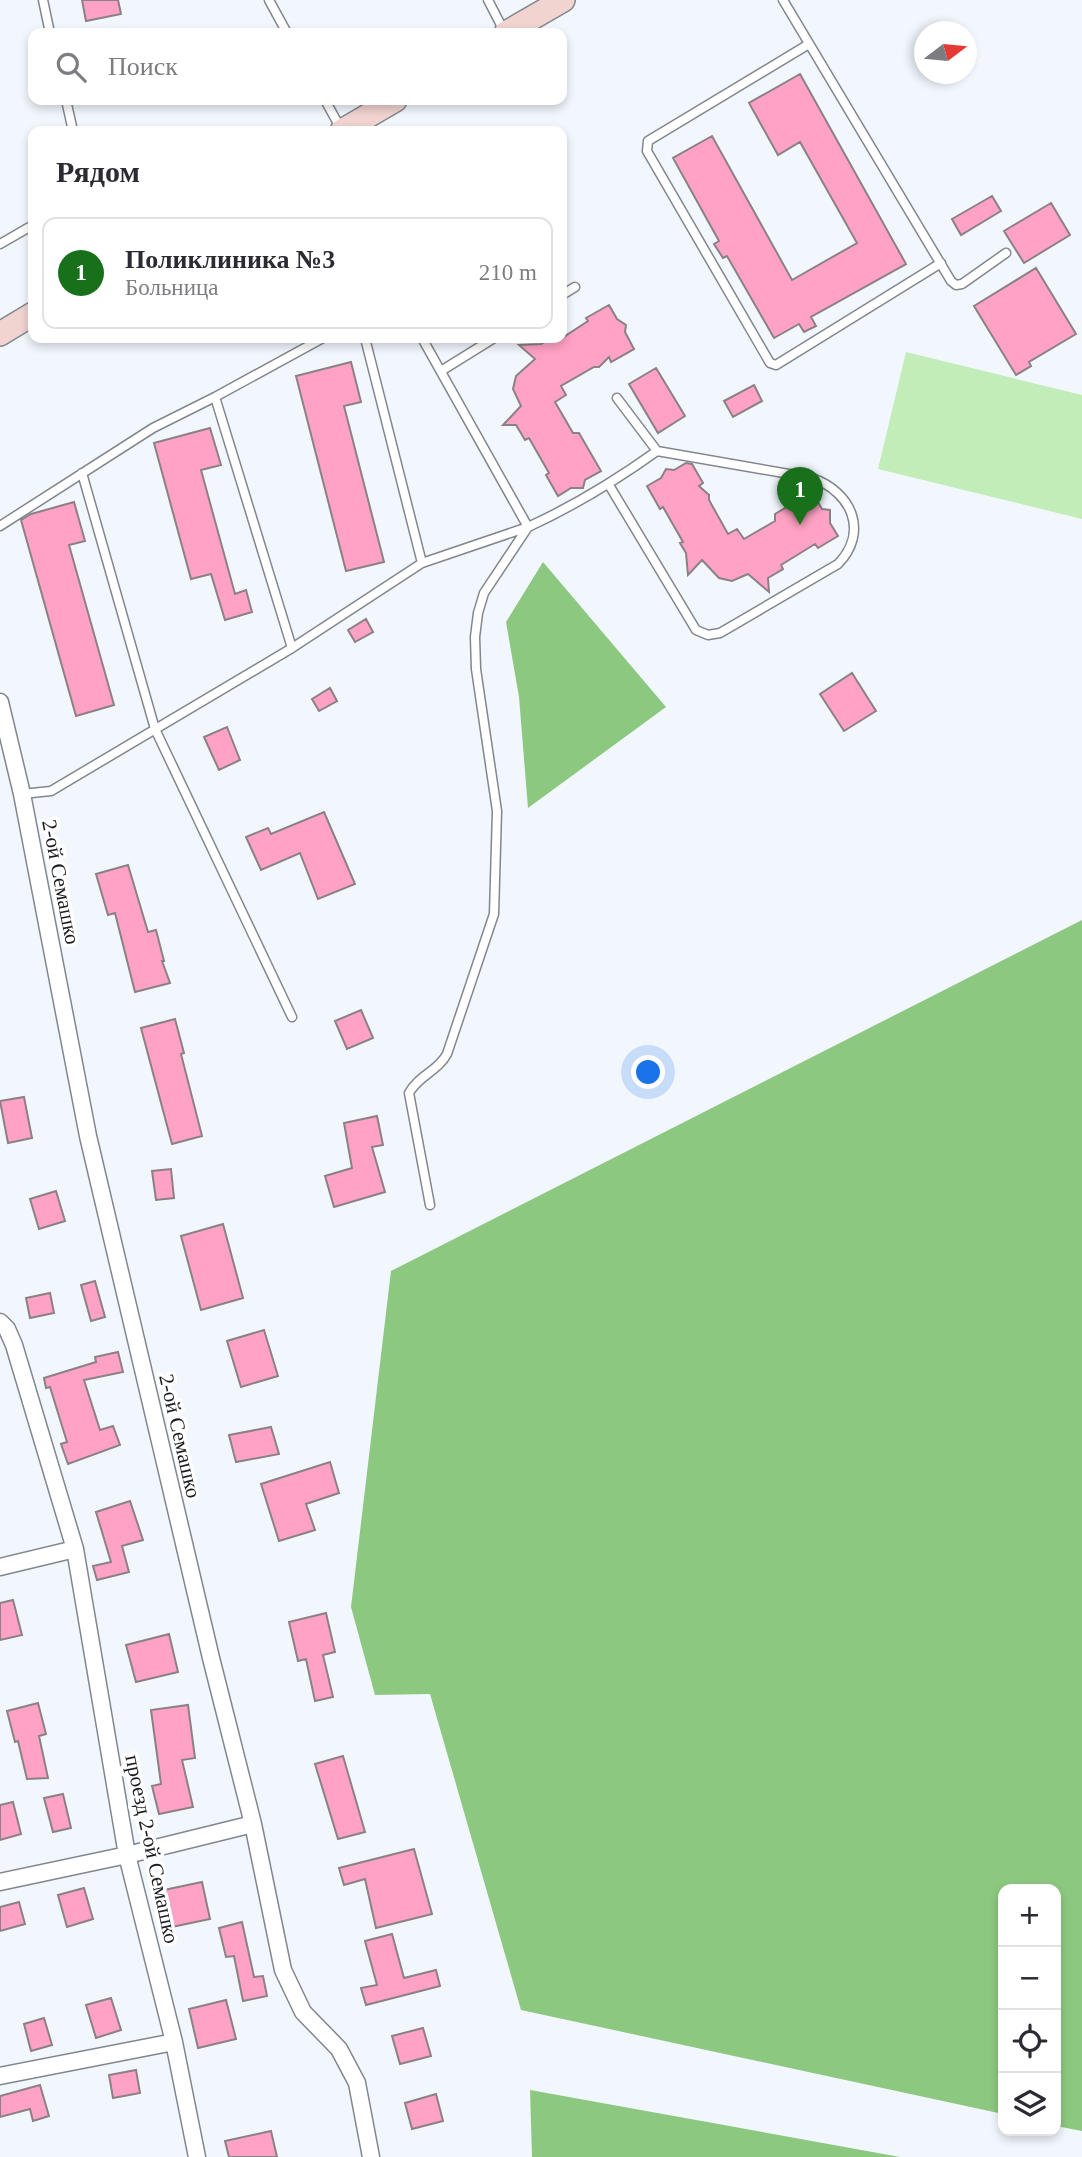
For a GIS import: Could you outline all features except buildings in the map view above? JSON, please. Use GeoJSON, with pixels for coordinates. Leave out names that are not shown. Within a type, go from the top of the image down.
{"type":"FeatureCollection","features":[{"type":"Feature","properties":{"kind":"main road"},"geometry":{"type":"LineString","coordinates":[[515,28],[564,0]]}},
{"type":"Feature","properties":{"kind":"main road"},"geometry":{"type":"LineString","coordinates":[[351,126],[386,105]]}},
{"type":"Feature","properties":{"kind":"main road"},"geometry":{"type":"LineString","coordinates":[[0,334],[28,317]]}},
{"type":"Feature","properties":{"kind":"street","name":"2-ой Семашко"},"geometry":{"type":"LineString","coordinates":[[0,702],[22,794],[88,1136],[253,1825],[283,1970],[303,2012],[339,2049],[357,2083],[372,2157]]}},
{"type":"Feature","properties":{"kind":"street","name":"проезд 2-ой Семашко"},"geometry":{"type":"LineString","coordinates":[[0,1322],[7,1329],[14,1345],[75,1549],[127,1855],[174,2042],[197,2157]]}},
{"type":"Feature","properties":{"kind":"street"},"geometry":{"type":"LineString","coordinates":[[0,1567],[75,1549]]}},
{"type":"Feature","properties":{"kind":"street"},"geometry":{"type":"LineString","coordinates":[[0,1882],[253,1825]]}},
{"type":"Feature","properties":{"kind":"street"},"geometry":{"type":"LineString","coordinates":[[0,2076],[174,2042]]}},
{"type":"Feature","properties":{"kind":"lane"},"geometry":{"type":"LineString","coordinates":[[43,0],[49,28]]}},
{"type":"Feature","properties":{"kind":"lane"},"geometry":{"type":"LineString","coordinates":[[269,0],[284,28]]}},
{"type":"Feature","properties":{"kind":"lane"},"geometry":{"type":"LineString","coordinates":[[488,0],[503,28]]}},
{"type":"Feature","properties":{"kind":"lane"},"geometry":{"type":"LineString","coordinates":[[783,0],[951,281],[957,285],[962,284],[1006,253]]}},
{"type":"Feature","properties":{"kind":"lane"},"geometry":{"type":"LineString","coordinates":[[809,44],[648,141],[646,146],[646,151],[770,363],[776,365],[941,263]]}},
{"type":"Feature","properties":{"kind":"lane"},"geometry":{"type":"LineString","coordinates":[[67,105],[72,126]]}},
{"type":"Feature","properties":{"kind":"lane"},"geometry":{"type":"LineString","coordinates":[[328,105],[339,126]]}},
{"type":"Feature","properties":{"kind":"lane"},"geometry":{"type":"LineString","coordinates":[[0,244],[28,228]]}},
{"type":"Feature","properties":{"kind":"lane"},"geometry":{"type":"LineString","coordinates":[[567,292],[575,287]]}},
{"type":"Feature","properties":{"kind":"lane"},"geometry":{"type":"LineString","coordinates":[[0,526],[153,428],[314,343]]}},
{"type":"Feature","properties":{"kind":"lane"},"geometry":{"type":"LineString","coordinates":[[366,343],[422,563]]}},
{"type":"Feature","properties":{"kind":"lane"},"geometry":{"type":"LineString","coordinates":[[425,343],[528,527]]}},
{"type":"Feature","properties":{"kind":"lane"},"geometry":{"type":"LineString","coordinates":[[441,371],[486,343]]}},
{"type":"Feature","properties":{"kind":"lane"},"geometry":{"type":"LineString","coordinates":[[215,397],[292,648]]}},
{"type":"Feature","properties":{"kind":"lane"},"geometry":{"type":"LineString","coordinates":[[610,485],[696,630],[708,635],[720,633],[838,564],[849,550],[855,532],[850,510],[835,488],[812,478],[657,451],[617,398]]}},
{"type":"Feature","properties":{"kind":"lane"},"geometry":{"type":"LineString","coordinates":[[22,794],[51,791],[292,648],[422,563],[528,527],[572,507],[610,485],[657,451]]}},
{"type":"Feature","properties":{"kind":"lane"},"geometry":{"type":"LineString","coordinates":[[82,473],[155,729],[292,1017]]}},
{"type":"Feature","properties":{"kind":"lane"},"geometry":{"type":"LineString","coordinates":[[430,1205],[409,1093],[416,1083],[436,1069],[447,1054],[494,914],[497,811],[475,669],[478,612],[484,593],[528,527]]}},
{"type":"Feature","properties":{"kind":"green space"},"geometry":{"type":"Polygon","coordinates":[[[906,352],[1082,395],[1082,519],[878,469],[906,352]]]}},
{"type":"Feature","properties":{"kind":"green space"},"geometry":{"type":"Polygon","coordinates":[[[543,562],[666,707],[528,808],[519,697],[506,622],[543,562]]]}},
{"type":"Feature","properties":{"kind":"green space"},"geometry":{"type":"Polygon","coordinates":[[[1082,920],[1082,2131],[1061,2127],[1061,1884],[998,1884],[998,2113],[521,2010],[430,1694],[375,1695],[351,1607],[391,1271],[1082,920]]]}},
{"type":"Feature","properties":{"kind":"green space"},"geometry":{"type":"Polygon","coordinates":[[[530,2090],[900,2157],[532,2157],[530,2090]]]}},
{"type":"Feature","properties":{"kind":"place","name":"Поликлиника №3"},"geometry":{"type":"Point","coordinates":[800,525]}}]}
